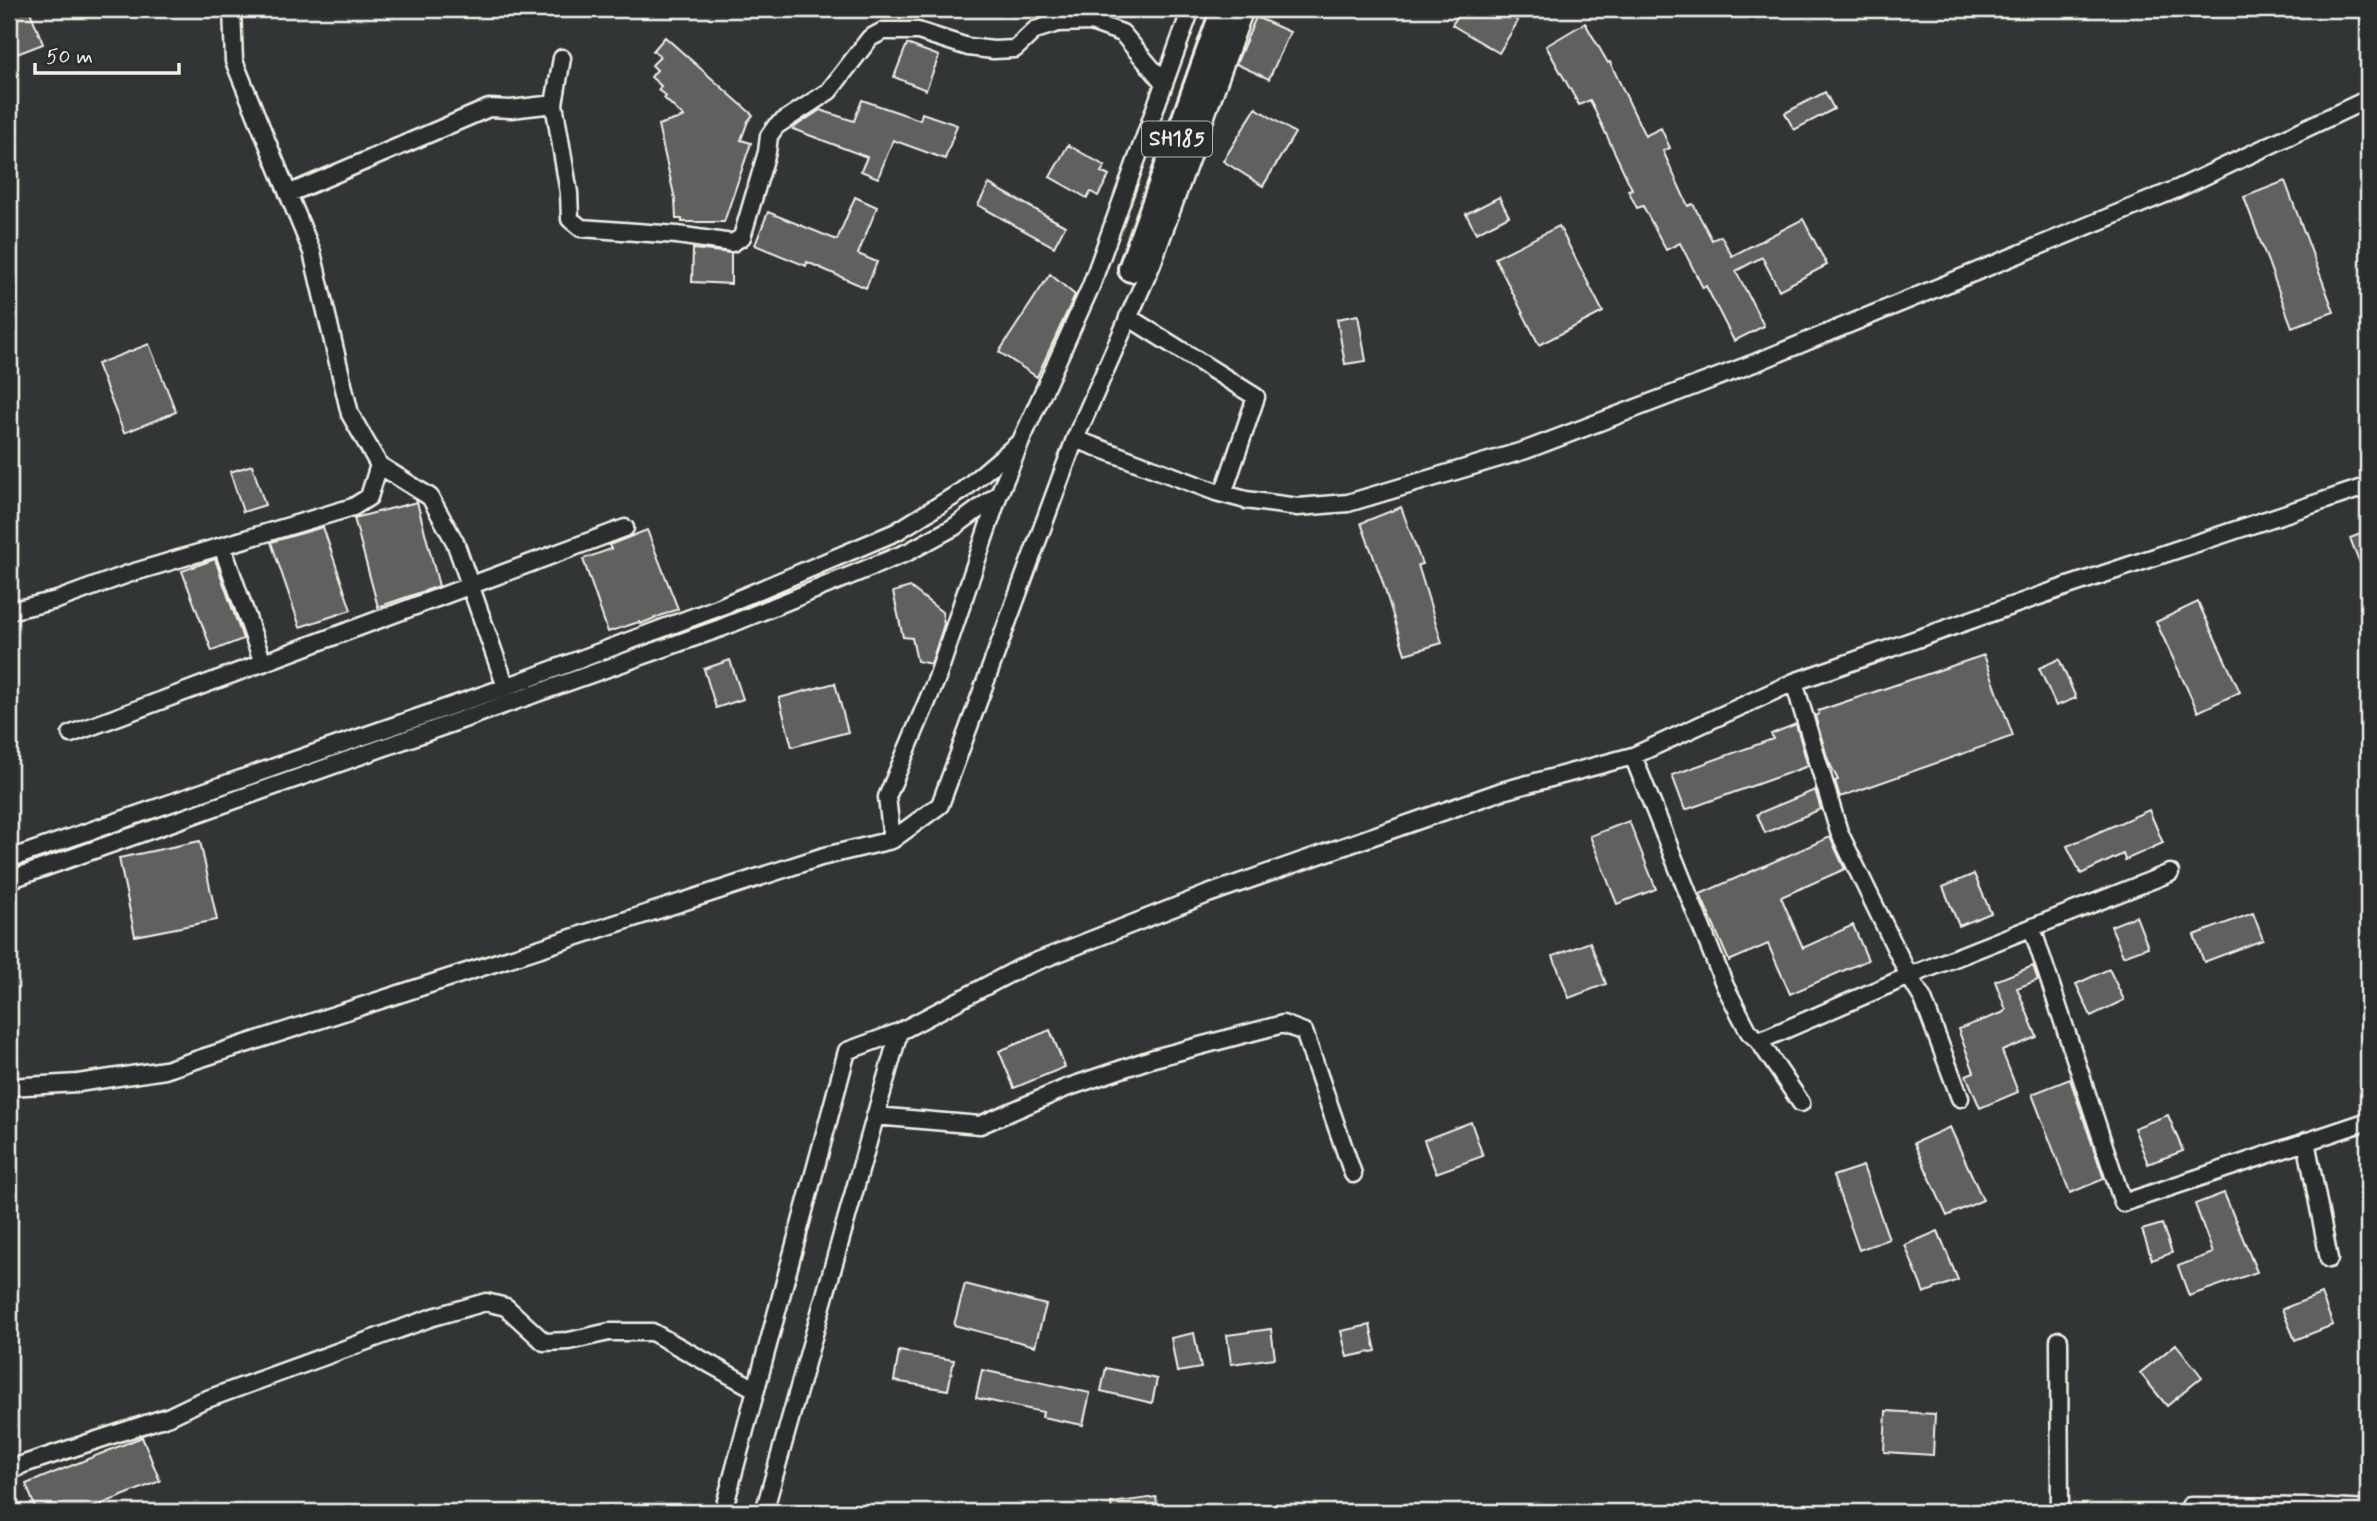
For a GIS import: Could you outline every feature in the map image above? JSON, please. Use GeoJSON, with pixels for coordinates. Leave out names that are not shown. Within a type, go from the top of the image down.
{"type":"FeatureCollection","features":[{"type":"Feature","properties":{"kind":"main road","name":"SH185"},"geometry":{"type":"LineString","coordinates":[[1131,269],[1224,9]]}},
{"type":"Feature","properties":{"kind":"street"},"geometry":{"type":"LineString","coordinates":[[232,9],[234,61],[312,252],[350,414],[379,465],[430,497],[455,542],[506,687]]}},
{"type":"Feature","properties":{"kind":"street"},"geometry":{"type":"LineString","coordinates":[[892,840],[887,797],[937,678],[999,494],[1091,286],[1191,9]]}},
{"type":"Feature","properties":{"kind":"street"},"geometry":{"type":"LineString","coordinates":[[9,1087],[78,1083],[165,1070],[821,857],[892,840],[940,804],[1074,439],[1152,264],[1245,9]]}},
{"type":"Feature","properties":{"kind":"street"},"geometry":{"type":"LineString","coordinates":[[562,58],[554,104],[569,193],[570,219],[581,228],[677,235],[732,243],[742,237],[767,152],[769,136],[776,126],[829,91],[870,38],[883,31],[918,31],[968,47],[993,50],[1015,49],[1035,30],[1058,23],[1091,22],[1122,33],[1164,83]]}},
{"type":"Feature","properties":{"kind":"street"},"geometry":{"type":"LineString","coordinates":[[1074,439],[1223,494],[1272,505],[1298,507],[1348,503],[1561,438],[1756,362],[2176,188],[2368,99]]}},
{"type":"Feature","properties":{"kind":"street"},"geometry":{"type":"LineString","coordinates":[[288,194],[489,107],[512,109],[554,104]]}},
{"type":"Feature","properties":{"kind":"street"},"geometry":{"type":"LineString","coordinates":[[1128,317],[1256,397],[1223,494]]}},
{"type":"Feature","properties":{"kind":"street"},"geometry":{"type":"LineString","coordinates":[[9,859],[506,687],[717,608],[896,533],[962,491],[1021,441]]}},
{"type":"Feature","properties":{"kind":"street"},"geometry":{"type":"LineString","coordinates":[[9,611],[57,600],[128,574],[353,507],[369,497],[379,465]]}},
{"type":"Feature","properties":{"kind":"street"},"geometry":{"type":"LineString","coordinates":[[723,1512],[846,1051],[899,1032],[1020,968],[1208,894],[1502,791],[1633,756],[1794,682],[2062,588],[2368,486]]}},
{"type":"Feature","properties":{"kind":"street"},"geometry":{"type":"LineString","coordinates":[[9,880],[722,628],[908,552],[954,527],[999,494]]}},
{"type":"Feature","properties":{"kind":"street"},"geometry":{"type":"LineString","coordinates":[[71,734],[625,528]]}},
{"type":"Feature","properties":{"kind":"street"},"geometry":{"type":"LineString","coordinates":[[222,547],[263,663]]}},
{"type":"Feature","properties":{"kind":"street"},"geometry":{"type":"LineString","coordinates":[[1794,682],[1839,832],[1909,976],[1923,999],[1960,1098]]}},
{"type":"Feature","properties":{"kind":"street"},"geometry":{"type":"LineString","coordinates":[[1633,756],[1725,986],[1749,1032],[1759,1041],[1801,1103]]}},
{"type":"Feature","properties":{"kind":"street"},"geometry":{"type":"LineString","coordinates":[[259,773],[264,790]]}},
{"type":"Feature","properties":{"kind":"street"},"geometry":{"type":"LineString","coordinates":[[30,852],[37,870]]}},
{"type":"Feature","properties":{"kind":"street"},"geometry":{"type":"LineString","coordinates":[[1759,1041],[1909,976],[2170,873]]}},
{"type":"Feature","properties":{"kind":"street"},"geometry":{"type":"LineString","coordinates":[[2032,928],[2123,1203],[2368,1121]]}},
{"type":"Feature","properties":{"kind":"street"},"geometry":{"type":"LineString","coordinates":[[875,1116],[980,1125],[1066,1088],[1154,1058],[1283,1024],[1304,1032],[1353,1174]]}},
{"type":"Feature","properties":{"kind":"street"},"geometry":{"type":"LineString","coordinates":[[764,1512],[899,1032]]}},
{"type":"Feature","properties":{"kind":"street"},"geometry":{"type":"LineString","coordinates":[[2306,1141],[2329,1259]]}},
{"type":"Feature","properties":{"kind":"street"},"geometry":{"type":"LineString","coordinates":[[9,1473],[21,1465],[170,1416],[199,1402],[433,1317],[486,1302],[506,1307],[544,1342],[569,1341],[609,1332],[652,1332],[755,1389]]}},
{"type":"Feature","properties":{"kind":"street"},"geometry":{"type":"LineString","coordinates":[[2059,1340],[2060,1512]]}},
{"type":"Feature","properties":{"kind":"street"},"geometry":{"type":"LineString","coordinates":[[2189,1512],[2190,1506],[2368,1510]]}},
{"type":"Feature","properties":{"kind":"building"},"geometry":{"type":"Polygon","coordinates":[[[9,9],[29,9],[43,44],[9,57],[9,9]]]}},
{"type":"Feature","properties":{"kind":"building"},"geometry":{"type":"Polygon","coordinates":[[[1462,9],[1499,9],[1518,21],[1499,53],[1452,25],[1462,9]]]}},
{"type":"Feature","properties":{"kind":"building"},"geometry":{"type":"Polygon","coordinates":[[[1256,17],[1290,32],[1269,79],[1236,64],[1256,17]]]}},
{"type":"Feature","properties":{"kind":"building"},"geometry":{"type":"Polygon","coordinates":[[[1585,23],[1608,63],[1610,62],[1645,136],[1661,128],[1670,148],[1663,151],[1688,206],[1693,204],[1712,240],[1721,236],[1732,256],[1803,219],[1827,265],[1779,290],[1762,257],[1736,271],[1764,326],[1734,341],[1680,243],[1666,250],[1643,206],[1637,208],[1628,190],[1632,189],[1590,100],[1579,105],[1546,46],[1585,23]]]}},
{"type":"Feature","properties":{"kind":"building"},"geometry":{"type":"Polygon","coordinates":[[[665,37],[753,115],[741,140],[751,143],[724,222],[682,222],[682,219],[676,219],[675,199],[658,125],[684,117],[664,98],[666,96],[658,90],[661,86],[651,77],[657,70],[652,65],[660,57],[653,51],[665,37]]]}},
{"type":"Feature","properties":{"kind":"building"},"geometry":{"type":"Polygon","coordinates":[[[907,44],[939,56],[926,90],[894,77],[907,44]]]}},
{"type":"Feature","properties":{"kind":"building"},"geometry":{"type":"Polygon","coordinates":[[[1825,92],[1834,109],[1794,130],[1785,113],[1825,92]]]}},
{"type":"Feature","properties":{"kind":"building"},"geometry":{"type":"Polygon","coordinates":[[[862,100],[920,120],[922,113],[957,125],[945,159],[893,140],[878,178],[861,171],[867,157],[793,129],[820,110],[854,121],[862,100]]]}},
{"type":"Feature","properties":{"kind":"building"},"geometry":{"type":"Polygon","coordinates":[[[1256,108],[1295,133],[1263,186],[1223,161],[1256,108]]]}},
{"type":"Feature","properties":{"kind":"building"},"geometry":{"type":"Polygon","coordinates":[[[1068,145],[1105,166],[1101,172],[1109,176],[1098,196],[1091,192],[1087,198],[1050,177],[1068,145]]]}},
{"type":"Feature","properties":{"kind":"building"},"geometry":{"type":"Polygon","coordinates":[[[2285,181],[2334,312],[2292,327],[2244,197],[2285,181]]]}},
{"type":"Feature","properties":{"kind":"building"},"geometry":{"type":"Polygon","coordinates":[[[989,184],[1065,226],[1054,247],[978,205],[989,184]]]}},
{"type":"Feature","properties":{"kind":"building"},"geometry":{"type":"Polygon","coordinates":[[[855,197],[877,207],[858,254],[877,262],[866,288],[807,262],[806,266],[755,245],[768,212],[837,240],[855,197]]]}},
{"type":"Feature","properties":{"kind":"building"},"geometry":{"type":"Polygon","coordinates":[[[1499,197],[1509,216],[1476,233],[1466,214],[1499,197]]]}},
{"type":"Feature","properties":{"kind":"building"},"geometry":{"type":"Polygon","coordinates":[[[1559,226],[1603,312],[1539,345],[1495,258],[1559,226]]]}},
{"type":"Feature","properties":{"kind":"building"},"geometry":{"type":"Polygon","coordinates":[[[693,249],[731,253],[731,284],[692,282],[693,249]]]}},
{"type":"Feature","properties":{"kind":"building"},"geometry":{"type":"Polygon","coordinates":[[[1050,274],[1075,295],[1037,377],[999,352],[1050,274]]]}},
{"type":"Feature","properties":{"kind":"building"},"geometry":{"type":"Polygon","coordinates":[[[1358,315],[1366,361],[1345,364],[1337,319],[1358,315]]]}},
{"type":"Feature","properties":{"kind":"building"},"geometry":{"type":"Polygon","coordinates":[[[149,344],[176,412],[124,433],[97,364],[149,344]]]}},
{"type":"Feature","properties":{"kind":"building"},"geometry":{"type":"Polygon","coordinates":[[[252,465],[265,505],[243,512],[230,472],[252,465]]]}},
{"type":"Feature","properties":{"kind":"building"},"geometry":{"type":"Polygon","coordinates":[[[417,502],[439,586],[378,607],[354,518],[417,502]]]}},
{"type":"Feature","properties":{"kind":"building"},"geometry":{"type":"Polygon","coordinates":[[[1401,507],[1422,564],[1418,565],[1442,643],[1405,654],[1361,523],[1401,507]]]}},
{"type":"Feature","properties":{"kind":"building"},"geometry":{"type":"Polygon","coordinates":[[[323,527],[351,610],[300,627],[271,542],[323,527]]]}},
{"type":"Feature","properties":{"kind":"building"},"geometry":{"type":"Polygon","coordinates":[[[647,530],[678,609],[640,624],[639,622],[608,632],[583,559],[611,549],[609,545],[647,530]]]}},
{"type":"Feature","properties":{"kind":"building"},"geometry":{"type":"Polygon","coordinates":[[[2368,531],[2368,581],[2367,581],[2350,538],[2368,531]]]}},
{"type":"Feature","properties":{"kind":"building"},"geometry":{"type":"Polygon","coordinates":[[[215,559],[243,639],[212,651],[182,571],[215,559]]]}},
{"type":"Feature","properties":{"kind":"building"},"geometry":{"type":"Polygon","coordinates":[[[910,587],[942,612],[944,624],[931,664],[917,661],[912,638],[903,637],[893,592],[910,587]]]}},
{"type":"Feature","properties":{"kind":"building"},"geometry":{"type":"Polygon","coordinates":[[[2198,602],[2240,692],[2198,712],[2156,622],[2198,602]]]}},
{"type":"Feature","properties":{"kind":"building"},"geometry":{"type":"Polygon","coordinates":[[[1984,655],[2013,736],[1840,797],[1835,781],[1838,780],[1828,760],[1815,716],[1819,714],[1818,711],[1984,655]]]}},
{"type":"Feature","properties":{"kind":"building"},"geometry":{"type":"Polygon","coordinates":[[[2059,659],[2076,698],[2056,706],[2039,668],[2059,659]]]}},
{"type":"Feature","properties":{"kind":"building"},"geometry":{"type":"Polygon","coordinates":[[[730,660],[743,699],[716,708],[704,669],[730,660]]]}},
{"type":"Feature","properties":{"kind":"building"},"geometry":{"type":"Polygon","coordinates":[[[835,683],[848,732],[792,747],[779,698],[835,683]]]}},
{"type":"Feature","properties":{"kind":"building"},"geometry":{"type":"Polygon","coordinates":[[[1796,724],[1808,766],[1685,810],[1672,775],[1773,739],[1771,734],[1796,724]]]}},
{"type":"Feature","properties":{"kind":"building"},"geometry":{"type":"Polygon","coordinates":[[[1815,790],[1821,809],[1765,833],[1757,814],[1815,790]]]}},
{"type":"Feature","properties":{"kind":"building"},"geometry":{"type":"Polygon","coordinates":[[[2149,810],[2163,843],[2125,860],[2123,854],[2081,874],[2067,846],[2149,810]]]}},
{"type":"Feature","properties":{"kind":"building"},"geometry":{"type":"Polygon","coordinates":[[[1629,821],[1656,889],[1617,904],[1590,836],[1629,821]]]}},
{"type":"Feature","properties":{"kind":"building"},"geometry":{"type":"Polygon","coordinates":[[[1830,837],[1845,869],[1781,897],[1803,948],[1853,925],[1868,960],[1790,994],[1768,944],[1729,961],[1700,894],[1830,837]]]}},
{"type":"Feature","properties":{"kind":"building"},"geometry":{"type":"Polygon","coordinates":[[[200,841],[217,920],[135,936],[119,858],[200,841]]]}},
{"type":"Feature","properties":{"kind":"building"},"geometry":{"type":"Polygon","coordinates":[[[1974,874],[1991,913],[1959,926],[1943,887],[1974,874]]]}},
{"type":"Feature","properties":{"kind":"building"},"geometry":{"type":"Polygon","coordinates":[[[2253,913],[2263,940],[2204,962],[2194,935],[2253,913]]]}},
{"type":"Feature","properties":{"kind":"building"},"geometry":{"type":"Polygon","coordinates":[[[2136,916],[2148,947],[2123,956],[2111,926],[2136,916]]]}},
{"type":"Feature","properties":{"kind":"building"},"geometry":{"type":"Polygon","coordinates":[[[1590,942],[1606,984],[1569,998],[1553,956],[1590,942]]]}},
{"type":"Feature","properties":{"kind":"building"},"geometry":{"type":"Polygon","coordinates":[[[2033,966],[2038,980],[2017,988],[2037,1037],[2002,1051],[2018,1092],[1980,1108],[1966,1075],[1974,1072],[1958,1029],[2006,1010],[1995,981],[2033,966]]]}},
{"type":"Feature","properties":{"kind":"building"},"geometry":{"type":"Polygon","coordinates":[[[2109,969],[2124,1000],[2091,1016],[2076,984],[2109,969]]]}},
{"type":"Feature","properties":{"kind":"building"},"geometry":{"type":"Polygon","coordinates":[[[1050,1030],[1065,1067],[1014,1088],[999,1051],[1050,1030]]]}},
{"type":"Feature","properties":{"kind":"building"},"geometry":{"type":"Polygon","coordinates":[[[2070,1079],[2104,1179],[2070,1193],[2032,1094],[2070,1079]]]}},
{"type":"Feature","properties":{"kind":"building"},"geometry":{"type":"Polygon","coordinates":[[[2168,1115],[2183,1151],[2148,1164],[2134,1128],[2168,1115]]]}},
{"type":"Feature","properties":{"kind":"building"},"geometry":{"type":"Polygon","coordinates":[[[1471,1122],[1483,1156],[1436,1173],[1424,1140],[1471,1122]]]}},
{"type":"Feature","properties":{"kind":"building"},"geometry":{"type":"Polygon","coordinates":[[[1950,1127],[1983,1200],[1947,1216],[1914,1143],[1950,1127]]]}},
{"type":"Feature","properties":{"kind":"building"},"geometry":{"type":"Polygon","coordinates":[[[1863,1166],[1889,1239],[1859,1250],[1833,1176],[1863,1166]]]}},
{"type":"Feature","properties":{"kind":"building"},"geometry":{"type":"Polygon","coordinates":[[[2224,1193],[2257,1272],[2189,1296],[2178,1266],[2213,1253],[2195,1204],[2224,1193]]]}},
{"type":"Feature","properties":{"kind":"building"},"geometry":{"type":"Polygon","coordinates":[[[2162,1224],[2172,1253],[2152,1260],[2142,1230],[2162,1224]]]}},
{"type":"Feature","properties":{"kind":"building"},"geometry":{"type":"Polygon","coordinates":[[[1938,1231],[1958,1280],[1924,1293],[1905,1245],[1938,1231]]]}},
{"type":"Feature","properties":{"kind":"building"},"geometry":{"type":"Polygon","coordinates":[[[965,1284],[1046,1305],[1035,1346],[954,1325],[965,1284]]]}},
{"type":"Feature","properties":{"kind":"building"},"geometry":{"type":"Polygon","coordinates":[[[2321,1294],[2333,1325],[2295,1340],[2282,1309],[2321,1294]]]}},
{"type":"Feature","properties":{"kind":"building"},"geometry":{"type":"Polygon","coordinates":[[[1370,1325],[1376,1351],[1347,1357],[1341,1331],[1370,1325]]]}},
{"type":"Feature","properties":{"kind":"building"},"geometry":{"type":"Polygon","coordinates":[[[1271,1329],[1275,1358],[1231,1364],[1227,1335],[1271,1329]]]}},
{"type":"Feature","properties":{"kind":"building"},"geometry":{"type":"Polygon","coordinates":[[[1194,1333],[1201,1368],[1177,1372],[1171,1338],[1194,1333]]]}},
{"type":"Feature","properties":{"kind":"building"},"geometry":{"type":"Polygon","coordinates":[[[2176,1344],[2202,1377],[2167,1406],[2140,1373],[2176,1344]]]}},
{"type":"Feature","properties":{"kind":"building"},"geometry":{"type":"Polygon","coordinates":[[[899,1351],[954,1360],[948,1390],[894,1381],[899,1351]]]}},
{"type":"Feature","properties":{"kind":"building"},"geometry":{"type":"Polygon","coordinates":[[[1106,1368],[1157,1379],[1152,1403],[1101,1391],[1106,1368]]]}},
{"type":"Feature","properties":{"kind":"building"},"geometry":{"type":"Polygon","coordinates":[[[982,1370],[1090,1393],[1083,1425],[1042,1417],[1043,1412],[976,1398],[982,1370]]]}},
{"type":"Feature","properties":{"kind":"building"},"geometry":{"type":"Polygon","coordinates":[[[1886,1411],[1935,1414],[1933,1455],[1884,1452],[1886,1411]]]}},
{"type":"Feature","properties":{"kind":"building"},"geometry":{"type":"Polygon","coordinates":[[[142,1437],[160,1481],[82,1512],[37,1512],[26,1484],[142,1437]]]}},
{"type":"Feature","properties":{"kind":"building"},"geometry":{"type":"Polygon","coordinates":[[[1156,1497],[1158,1512],[1112,1512],[1111,1503],[1156,1497]]]}}]}
